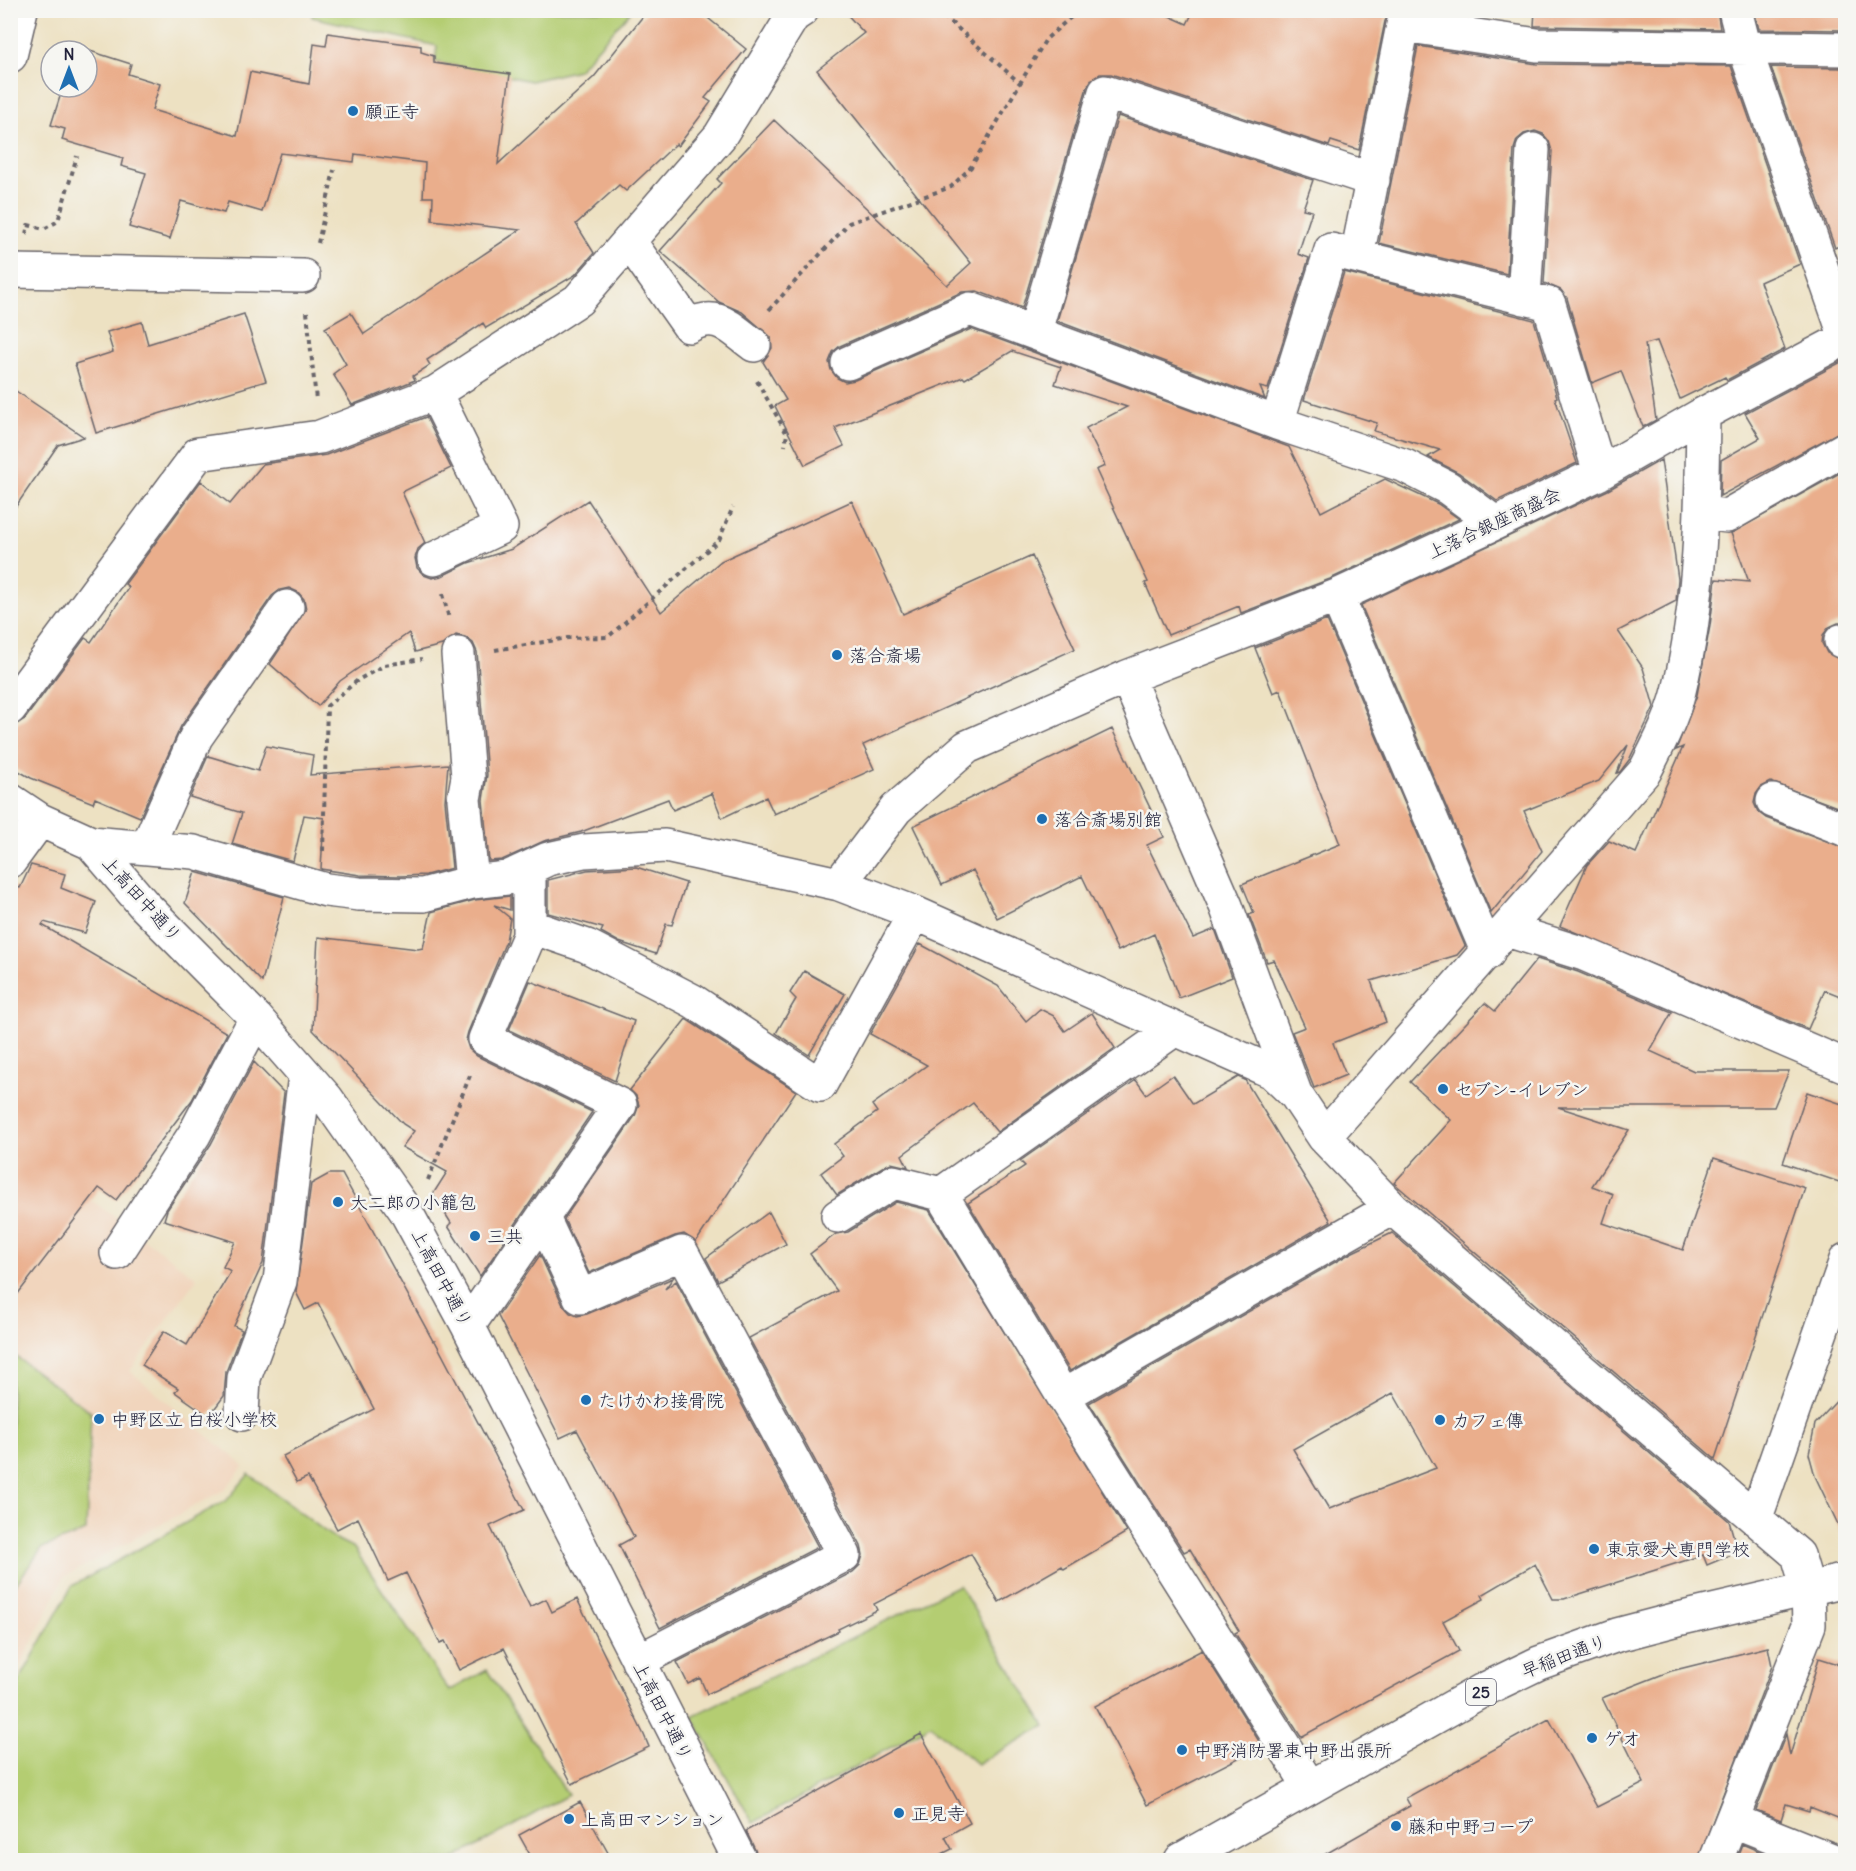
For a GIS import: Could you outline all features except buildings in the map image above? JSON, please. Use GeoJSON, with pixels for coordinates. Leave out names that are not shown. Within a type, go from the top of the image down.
{"type":"FeatureCollection","features":[{"type":"Feature","properties":{"kind":"street"},"geometry":{"type":"LineString","coordinates":[[10,56],[21,10]]}},
{"type":"Feature","properties":{"kind":"street"},"geometry":{"type":"LineString","coordinates":[[10,708],[198,454],[320,437],[435,393],[578,300],[720,136],[793,16],[802,10]]}},
{"type":"Feature","properties":{"kind":"street"},"geometry":{"type":"LineString","coordinates":[[1735,10],[1745,49],[1845,338]]}},
{"type":"Feature","properties":{"kind":"street"},"geometry":{"type":"LineString","coordinates":[[1357,256],[1403,25],[1419,18],[1537,45],[1845,49]]}},
{"type":"Feature","properties":{"kind":"street"},"geometry":{"type":"LineString","coordinates":[[1035,331],[1105,92],[1372,180]]}},
{"type":"Feature","properties":{"kind":"street"},"geometry":{"type":"LineString","coordinates":[[1524,298],[1533,150]]}},
{"type":"Feature","properties":{"kind":"street"},"geometry":{"type":"LineString","coordinates":[[629,241],[689,326],[702,318],[712,318],[754,345]]}},
{"type":"Feature","properties":{"kind":"street"},"geometry":{"type":"LineString","coordinates":[[1276,423],[1331,250],[1549,304],[1600,473]]}},
{"type":"Feature","properties":{"kind":"street"},"geometry":{"type":"LineString","coordinates":[[17,257],[303,276]]}},
{"type":"Feature","properties":{"kind":"street"},"geometry":{"type":"LineString","coordinates":[[848,363],[970,309],[1035,331],[1276,423],[1405,466],[1448,488],[1495,523]]}},
{"type":"Feature","properties":{"kind":"street","name":"上落合銀座商盛会"},"geometry":{"type":"LineString","coordinates":[[839,884],[896,809],[967,747],[1127,677],[1337,596],[1495,523],[1600,473],[1703,414],[1845,338]]}},
{"type":"Feature","properties":{"kind":"street"},"geometry":{"type":"LineString","coordinates":[[434,559],[501,527],[435,393]]}},
{"type":"Feature","properties":{"kind":"street"},"geometry":{"type":"LineString","coordinates":[[1324,1137],[1645,771],[1665,732],[1679,692],[1692,619],[1702,513],[1703,414]]}},
{"type":"Feature","properties":{"kind":"street"},"geometry":{"type":"LineString","coordinates":[[1702,513],[1727,516],[1845,448]]}},
{"type":"Feature","properties":{"kind":"street"},"geometry":{"type":"LineString","coordinates":[[1337,596],[1497,942]]}},
{"type":"Feature","properties":{"kind":"street"},"geometry":{"type":"LineString","coordinates":[[147,847],[196,737],[287,607]]}},
{"type":"Feature","properties":{"kind":"street"},"geometry":{"type":"LineString","coordinates":[[458,654],[468,777],[464,799],[472,882]]}},
{"type":"Feature","properties":{"kind":"street"},"geometry":{"type":"LineString","coordinates":[[1127,677],[1226,906],[1296,1095]]}},
{"type":"Feature","properties":{"kind":"street","name":"上高田中通り"},"geometry":{"type":"LineString","coordinates":[[10,800],[40,820],[92,843],[144,905],[256,1018],[327,1099],[405,1210],[468,1326],[740,1860]]}},
{"type":"Feature","properties":{"kind":"street"},"geometry":{"type":"LineString","coordinates":[[1773,801],[1845,830]]}},
{"type":"Feature","properties":{"kind":"street"},"geometry":{"type":"LineString","coordinates":[[10,861],[40,820]]}},
{"type":"Feature","properties":{"kind":"street"},"geometry":{"type":"LineString","coordinates":[[92,843],[195,852],[326,890],[348,893],[423,895],[472,882],[507,878],[548,859],[584,851],[665,846],[839,884],[915,913],[1272,1072],[1296,1095],[1324,1137],[1392,1208],[1798,1555],[1808,1589],[1809,1625],[1734,1821],[1716,1860]]}},
{"type":"Feature","properties":{"kind":"street"},"geometry":{"type":"LineString","coordinates":[[468,1326],[620,1104],[485,1039],[529,936],[529,868]]}},
{"type":"Feature","properties":{"kind":"street"},"geometry":{"type":"LineString","coordinates":[[529,926],[587,946],[693,1001],[820,1085],[915,913]]}},
{"type":"Feature","properties":{"kind":"street"},"geometry":{"type":"LineString","coordinates":[[1497,942],[1584,954],[1845,1066]]}},
{"type":"Feature","properties":{"kind":"street"},"geometry":{"type":"LineString","coordinates":[[117,1253],[195,1135],[256,1018]]}},
{"type":"Feature","properties":{"kind":"street"},"geometry":{"type":"LineString","coordinates":[[941,1194],[1175,1029]]}},
{"type":"Feature","properties":{"kind":"street"},"geometry":{"type":"LineString","coordinates":[[242,1414],[244,1378],[280,1281],[305,1075]]}},
{"type":"Feature","properties":{"kind":"street"},"geometry":{"type":"LineString","coordinates":[[838,1216],[893,1182],[941,1194],[1063,1396],[1310,1788]]}},
{"type":"Feature","properties":{"kind":"street"},"geometry":{"type":"LineString","coordinates":[[1063,1396],[1392,1208]]}},
{"type":"Feature","properties":{"kind":"street"},"geometry":{"type":"LineString","coordinates":[[543,1218],[580,1297],[682,1253],[844,1555],[638,1661]]}},
{"type":"Feature","properties":{"kind":"street"},"geometry":{"type":"LineString","coordinates":[[1756,1518],[1845,1260]]}},
{"type":"Feature","properties":{"kind":"street","name":"早稲田通り"},"geometry":{"type":"LineString","coordinates":[[1181,1860],[1483,1690],[1539,1663],[1617,1635],[1845,1580]]}},
{"type":"Feature","properties":{"kind":"street"},"geometry":{"type":"LineString","coordinates":[[1734,1821],[1832,1860]]}},
{"type":"Feature","properties":{"kind":"path"},"geometry":{"type":"LineString","coordinates":[[937,10],[1021,84]]}},
{"type":"Feature","properties":{"kind":"path"},"geometry":{"type":"LineString","coordinates":[[785,446],[787,434],[752,372],[750,352],[766,315],[849,223],[951,188],[971,167],[1046,39],[1079,10]]}},
{"type":"Feature","properties":{"kind":"path"},"geometry":{"type":"LineString","coordinates":[[17,257],[28,225],[44,229],[58,221],[77,156]]}},
{"type":"Feature","properties":{"kind":"path"},"geometry":{"type":"LineString","coordinates":[[320,437],[303,276],[314,258],[334,170]]}},
{"type":"Feature","properties":{"kind":"path"},"geometry":{"type":"LineString","coordinates":[[434,559],[458,654]]}},
{"type":"Feature","properties":{"kind":"path"},"geometry":{"type":"LineString","coordinates":[[405,1210],[426,1186],[485,1039]]}},
{"type":"Feature","properties":{"kind":"shaded area","name":"中野区立 白桜小学校"},"geometry":{"type":"Polygon","coordinates":[[[11,1141],[197,1278],[130,1371],[244,1466],[224,1490],[64,1577],[11,1685],[11,1141]]]}},
{"type":"Feature","properties":{"kind":"green space"},"geometry":{"type":"Polygon","coordinates":[[[313,10],[631,11],[578,70],[531,81],[435,62],[437,46],[312,17],[313,10]]]}},
{"type":"Feature","properties":{"kind":"green space"},"geometry":{"type":"Polygon","coordinates":[[[11,1353],[91,1412],[86,1531],[42,1548],[11,1591],[11,1353]]]}},
{"type":"Feature","properties":{"kind":"green space"},"geometry":{"type":"Polygon","coordinates":[[[249,1474],[334,1538],[354,1548],[449,1691],[487,1670],[568,1795],[452,1860],[11,1860],[11,1696],[72,1586],[227,1500],[249,1474]]]}},
{"type":"Feature","properties":{"kind":"green space"},"geometry":{"type":"Polygon","coordinates":[[[959,1585],[1045,1726],[977,1764],[931,1725],[753,1823],[692,1716],[959,1585]]]}},
{"type":"Feature","properties":{"kind":"place","name":"願正寺"},"geometry":{"type":"Point","coordinates":[353,111]}},
{"type":"Feature","properties":{"kind":"place","name":"落合斎場"},"geometry":{"type":"Point","coordinates":[837,655]}},
{"type":"Feature","properties":{"kind":"place","name":"落合斎場別館"},"geometry":{"type":"Point","coordinates":[1042,819]}},
{"type":"Feature","properties":{"kind":"place","name":"セブン-イレブン"},"geometry":{"type":"Point","coordinates":[1443,1089]}},
{"type":"Feature","properties":{"kind":"place","name":"大二郎の小籠包"},"geometry":{"type":"Point","coordinates":[338,1202]}},
{"type":"Feature","properties":{"kind":"place","name":"三共"},"geometry":{"type":"Point","coordinates":[475,1236]}},
{"type":"Feature","properties":{"kind":"place","name":"たけかわ接骨院"},"geometry":{"type":"Point","coordinates":[586,1400]}},
{"type":"Feature","properties":{"kind":"place","name":"中野区立 白桜小学校"},"geometry":{"type":"Point","coordinates":[99,1419]}},
{"type":"Feature","properties":{"kind":"place","name":"カフェ傳"},"geometry":{"type":"Point","coordinates":[1440,1420]}},
{"type":"Feature","properties":{"kind":"place","name":"東京愛犬専門学校"},"geometry":{"type":"Point","coordinates":[1594,1549]}},
{"type":"Feature","properties":{"kind":"place","name":"ゲオ"},"geometry":{"type":"Point","coordinates":[1592,1738]}},
{"type":"Feature","properties":{"kind":"place","name":"中野消防署東中野出張所"},"geometry":{"type":"Point","coordinates":[1182,1750]}},
{"type":"Feature","properties":{"kind":"place","name":"正見寺"},"geometry":{"type":"Point","coordinates":[899,1813]}},
{"type":"Feature","properties":{"kind":"place","name":"上高田マンション"},"geometry":{"type":"Point","coordinates":[569,1819]}},
{"type":"Feature","properties":{"kind":"place","name":"藤和中野コープ"},"geometry":{"type":"Point","coordinates":[1396,1826]}}]}
